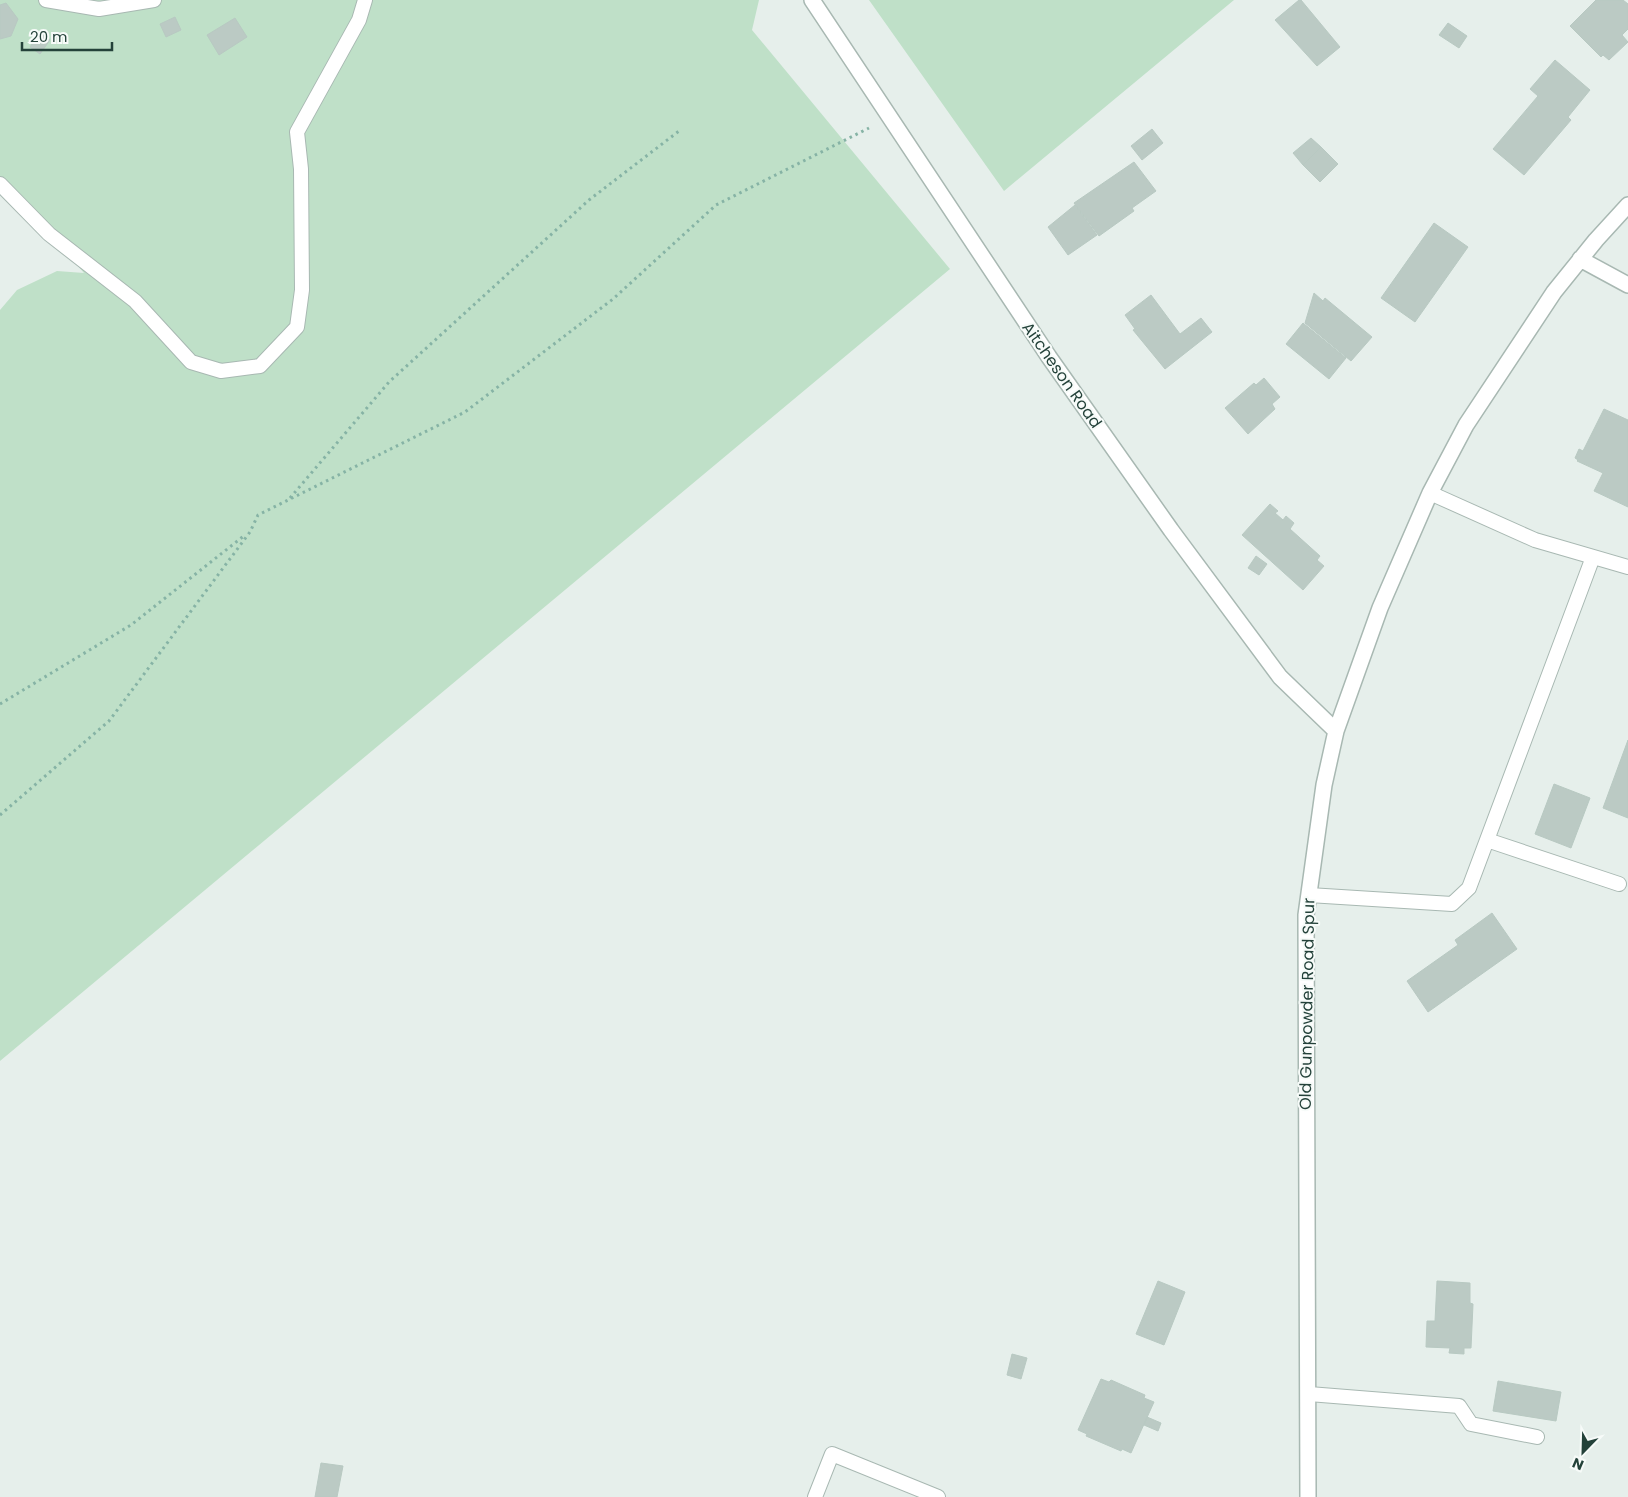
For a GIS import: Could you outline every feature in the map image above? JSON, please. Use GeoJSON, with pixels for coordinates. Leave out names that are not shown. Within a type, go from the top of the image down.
{"type":"FeatureCollection","features":[{"type":"Feature","properties":{"kind":"street","name":"Aitcheson Road"},"geometry":{"type":"LineString","coordinates":[[812,0],[1049,357],[1172,530],[1280,677],[1336,731]]}},
{"type":"Feature","properties":{"kind":"street","name":"Old Gunpowder Road Spur"},"geometry":{"type":"LineString","coordinates":[[1308,1497],[1306,916],[1324,785],[1336,731],[1380,608],[1430,493],[1466,426],[1554,292],[1628,205]]}},
{"type":"Feature","properties":{"kind":"street"},"geometry":{"type":"LineString","coordinates":[[1580,260],[1628,285]]}},
{"type":"Feature","properties":{"kind":"lane"},"geometry":{"type":"LineString","coordinates":[[46,0],[99,9],[154,0]]}},
{"type":"Feature","properties":{"kind":"lane"},"geometry":{"type":"LineString","coordinates":[[0,184],[49,234],[135,301],[191,362],[221,371],[260,366],[297,327],[302,290],[301,169],[297,132],[359,20],[364,0]]}},
{"type":"Feature","properties":{"kind":"lane"},"geometry":{"type":"LineString","coordinates":[[1430,493],[1535,540],[1628,567]]}},
{"type":"Feature","properties":{"kind":"lane"},"geometry":{"type":"LineString","coordinates":[[1309,895],[1452,904],[1469,888],[1593,557]]}},
{"type":"Feature","properties":{"kind":"lane"},"geometry":{"type":"LineString","coordinates":[[1487,840],[1619,884]]}},
{"type":"Feature","properties":{"kind":"lane"},"geometry":{"type":"LineString","coordinates":[[1308,1394],[1459,1406],[1472,1424],[1537,1437]]}},
{"type":"Feature","properties":{"kind":"lane"},"geometry":{"type":"LineString","coordinates":[[815,1497],[832,1454],[938,1497]]}},
{"type":"Feature","properties":{"kind":"path"},"geometry":{"type":"LineString","coordinates":[[0,815],[109,721],[250,532],[258,515],[465,412],[613,299],[716,205],[890,118]]}},
{"type":"Feature","properties":{"kind":"path"},"geometry":{"type":"LineString","coordinates":[[288,501],[390,382],[589,200],[679,131]]}},
{"type":"Feature","properties":{"kind":"path"},"geometry":{"type":"LineString","coordinates":[[0,704],[131,625],[250,532]]}},
{"type":"Feature","properties":{"kind":"green space"},"geometry":{"type":"Polygon","coordinates":[[[0,0],[759,0],[752,30],[950,269],[0,1061],[0,310],[17,290],[57,271],[84,273],[66,252],[0,190],[0,0]]]}},
{"type":"Feature","properties":{"kind":"green space"},"geometry":{"type":"Polygon","coordinates":[[[869,0],[1234,0],[1004,191],[869,0]]]}},
{"type":"Feature","properties":{"kind":"building"},"geometry":{"type":"Polygon","coordinates":[[[1301,0],[1340,47],[1317,66],[1275,20],[1301,0]]]}},
{"type":"Feature","properties":{"kind":"building"},"geometry":{"type":"Polygon","coordinates":[[[1596,0],[1623,0],[1628,4],[1628,29],[1622,35],[1628,42],[1609,60],[1603,55],[1601,57],[1570,26],[1596,0]]]}},
{"type":"Feature","properties":{"kind":"building"},"geometry":{"type":"Polygon","coordinates":[[[6,3],[18,19],[11,36],[0,39],[0,5],[6,3]]]}},
{"type":"Feature","properties":{"kind":"building"},"geometry":{"type":"Polygon","coordinates":[[[175,17],[181,30],[166,37],[160,24],[175,17]]]}},
{"type":"Feature","properties":{"kind":"building"},"geometry":{"type":"Polygon","coordinates":[[[235,18],[247,37],[219,55],[207,35],[235,18]]]}},
{"type":"Feature","properties":{"kind":"building"},"geometry":{"type":"Polygon","coordinates":[[[1448,23],[1467,36],[1459,48],[1439,35],[1448,23]]]}},
{"type":"Feature","properties":{"kind":"building"},"geometry":{"type":"Polygon","coordinates":[[[39,33],[50,40],[40,54],[30,47],[39,33]]]}},
{"type":"Feature","properties":{"kind":"building"},"geometry":{"type":"Polygon","coordinates":[[[1555,60],[1590,90],[1568,117],[1571,120],[1524,175],[1493,149],[1538,96],[1530,89],[1555,60]]]}},
{"type":"Feature","properties":{"kind":"building"},"geometry":{"type":"Polygon","coordinates":[[[1152,129],[1163,143],[1142,160],[1131,146],[1152,129]]]}},
{"type":"Feature","properties":{"kind":"building"},"geometry":{"type":"Polygon","coordinates":[[[1311,138],[1321,147],[1303,165],[1293,153],[1311,138]]]}},
{"type":"Feature","properties":{"kind":"building"},"geometry":{"type":"Polygon","coordinates":[[[1321,147],[1338,164],[1320,182],[1303,165],[1321,147]]]}},
{"type":"Feature","properties":{"kind":"building"},"geometry":{"type":"Polygon","coordinates":[[[1134,162],[1156,191],[1132,208],[1134,211],[1099,236],[1074,203],[1134,162]]]}},
{"type":"Feature","properties":{"kind":"building"},"geometry":{"type":"Polygon","coordinates":[[[1075,205],[1097,235],[1068,255],[1048,227],[1075,205]]]}},
{"type":"Feature","properties":{"kind":"building"},"geometry":{"type":"Polygon","coordinates":[[[1434,223],[1468,247],[1415,322],[1381,298],[1434,223]]]}},
{"type":"Feature","properties":{"kind":"building"},"geometry":{"type":"Polygon","coordinates":[[[1314,293],[1323,301],[1325,298],[1372,337],[1351,361],[1305,323],[1314,293]]]}},
{"type":"Feature","properties":{"kind":"building"},"geometry":{"type":"Polygon","coordinates":[[[1151,295],[1180,334],[1201,318],[1212,332],[1165,369],[1133,330],[1135,329],[1125,315],[1151,295]]]}},
{"type":"Feature","properties":{"kind":"building"},"geometry":{"type":"Polygon","coordinates":[[[1303,323],[1346,358],[1329,379],[1286,344],[1303,323]]]}},
{"type":"Feature","properties":{"kind":"building"},"geometry":{"type":"Polygon","coordinates":[[[1264,378],[1280,397],[1272,404],[1275,409],[1248,434],[1225,408],[1254,383],[1256,385],[1264,378]]]}},
{"type":"Feature","properties":{"kind":"building"},"geometry":{"type":"Polygon","coordinates":[[[1604,409],[1628,420],[1628,507],[1594,491],[1603,473],[1577,461],[1575,458],[1579,449],[1583,451],[1604,409]]]}},
{"type":"Feature","properties":{"kind":"building"},"geometry":{"type":"Polygon","coordinates":[[[1270,504],[1278,511],[1275,513],[1283,520],[1286,516],[1294,523],[1290,529],[1320,556],[1317,560],[1324,566],[1303,590],[1242,535],[1270,504]]]}},
{"type":"Feature","properties":{"kind":"building"},"geometry":{"type":"Polygon","coordinates":[[[1256,556],[1267,564],[1259,575],[1248,568],[1256,556]]]}},
{"type":"Feature","properties":{"kind":"building"},"geometry":{"type":"Polygon","coordinates":[[[1628,740],[1628,818],[1603,808],[1628,740]]]}},
{"type":"Feature","properties":{"kind":"building"},"geometry":{"type":"Polygon","coordinates":[[[1554,784],[1590,798],[1571,848],[1535,834],[1554,784]]]}},
{"type":"Feature","properties":{"kind":"building"},"geometry":{"type":"Polygon","coordinates":[[[1492,913],[1517,949],[1428,1012],[1407,981],[1458,945],[1455,940],[1492,913]]]}},
{"type":"Feature","properties":{"kind":"building"},"geometry":{"type":"Polygon","coordinates":[[[1158,1281],[1185,1292],[1164,1345],[1136,1334],[1158,1281]]]}},
{"type":"Feature","properties":{"kind":"building"},"geometry":{"type":"Polygon","coordinates":[[[1437,1281],[1470,1283],[1470,1303],[1473,1304],[1471,1348],[1464,1348],[1464,1354],[1449,1353],[1450,1348],[1426,1347],[1427,1321],[1435,1321],[1437,1281]]]}},
{"type":"Feature","properties":{"kind":"building"},"geometry":{"type":"Polygon","coordinates":[[[1012,1354],[1027,1358],[1021,1379],[1007,1375],[1012,1354]]]}},
{"type":"Feature","properties":{"kind":"building"},"geometry":{"type":"Polygon","coordinates":[[[1101,1379],[1109,1382],[1111,1380],[1145,1395],[1144,1398],[1154,1402],[1131,1453],[1122,1449],[1121,1451],[1086,1436],[1087,1434],[1078,1430],[1101,1379]]]}},
{"type":"Feature","properties":{"kind":"building"},"geometry":{"type":"Polygon","coordinates":[[[1498,1381],[1561,1392],[1556,1421],[1493,1411],[1498,1381]]]}},
{"type":"Feature","properties":{"kind":"building"},"geometry":{"type":"Polygon","coordinates":[[[1147,1417],[1161,1423],[1158,1431],[1144,1425],[1147,1417]]]}},
{"type":"Feature","properties":{"kind":"building"},"geometry":{"type":"Polygon","coordinates":[[[321,1463],[343,1466],[337,1497],[315,1497],[321,1463]]]}}]}
